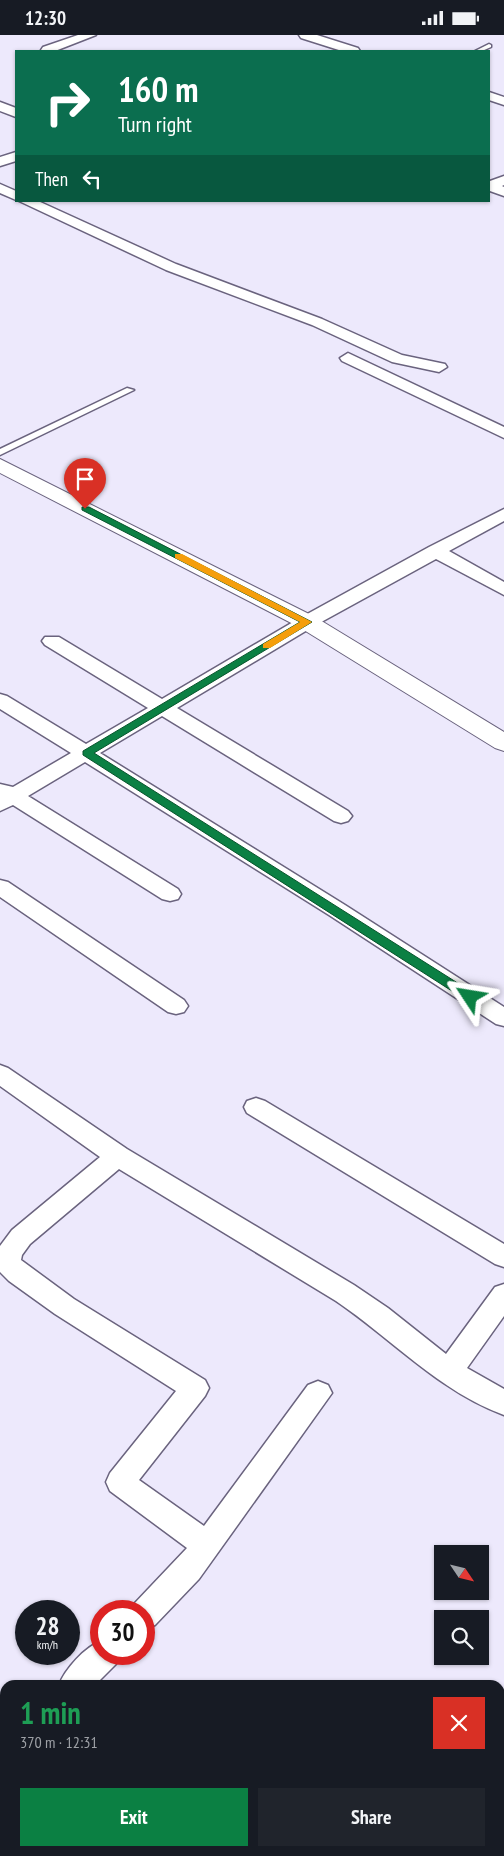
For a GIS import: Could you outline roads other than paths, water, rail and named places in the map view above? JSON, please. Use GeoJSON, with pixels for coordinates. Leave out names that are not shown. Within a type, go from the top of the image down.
{"type":"FeatureCollection","features":[{"type":"Feature","properties":{"kind":"main road"},"geometry":{"type":"LineString","coordinates":[[0,465],[308,622],[504,743]]}},
{"type":"Feature","properties":{"kind":"street"},"geometry":{"type":"LineString","coordinates":[[47,50],[90,35]]}},
{"type":"Feature","properties":{"kind":"street"},"geometry":{"type":"LineString","coordinates":[[305,35],[351,50]]}},
{"type":"Feature","properties":{"kind":"street"},"geometry":{"type":"LineString","coordinates":[[490,96],[504,101]]}},
{"type":"Feature","properties":{"kind":"street"},"geometry":{"type":"LineString","coordinates":[[0,106],[15,113]]}},
{"type":"Feature","properties":{"kind":"street"},"geometry":{"type":"LineString","coordinates":[[0,162],[15,156]]}},
{"type":"Feature","properties":{"kind":"street"},"geometry":{"type":"LineString","coordinates":[[504,180],[496,184],[495,188],[504,192]]}},
{"type":"Feature","properties":{"kind":"street"},"geometry":{"type":"LineString","coordinates":[[0,188],[15,196]]}},
{"type":"Feature","properties":{"kind":"street"},"geometry":{"type":"LineString","coordinates":[[28,202],[171,267],[317,321],[398,359],[438,367]]}},
{"type":"Feature","properties":{"kind":"street"},"geometry":{"type":"LineString","coordinates":[[348,358],[504,433]]}},
{"type":"Feature","properties":{"kind":"street"},"geometry":{"type":"LineString","coordinates":[[4,796],[87,753],[308,622],[504,514]]}},
{"type":"Feature","properties":{"kind":"street"},"geometry":{"type":"LineString","coordinates":[[435,551],[504,589]]}},
{"type":"Feature","properties":{"kind":"street"},"geometry":{"type":"LineString","coordinates":[[52,641],[341,816]]}},
{"type":"Feature","properties":{"kind":"street"},"geometry":{"type":"LineString","coordinates":[[0,700],[87,753],[504,1019]]}},
{"type":"Feature","properties":{"kind":"street"},"geometry":{"type":"LineString","coordinates":[[4,796],[170,894]]}},
{"type":"Feature","properties":{"kind":"street"},"geometry":{"type":"LineString","coordinates":[[0,887],[176,1006]]}},
{"type":"Feature","properties":{"kind":"street"},"geometry":{"type":"LineString","coordinates":[[0,1074],[118,1157],[345,1293],[379,1316],[449,1372],[504,1403]]}},
{"type":"Feature","properties":{"kind":"street"},"geometry":{"type":"LineString","coordinates":[[256,1107],[504,1257]]}},
{"type":"Feature","properties":{"kind":"street"},"geometry":{"type":"LineString","coordinates":[[118,1157],[21,1237],[8,1256],[10,1264],[16,1273],[41,1291],[195,1388],[120,1482],[206,1545]]}},
{"type":"Feature","properties":{"kind":"street"},"geometry":{"type":"LineString","coordinates":[[449,1372],[504,1295]]}},
{"type":"Feature","properties":{"kind":"street"},"geometry":{"type":"LineString","coordinates":[[155,1604],[189,1569],[318,1393]]}},
{"type":"Feature","properties":{"kind":"street"},"geometry":{"type":"LineString","coordinates":[[79,1680],[94,1665]]}},
{"type":"Feature","properties":{"kind":"lane"},"geometry":{"type":"LineString","coordinates":[[480,50],[489,46]]}},
{"type":"Feature","properties":{"kind":"lane"},"geometry":{"type":"LineString","coordinates":[[0,452],[130,390]]}}]}
